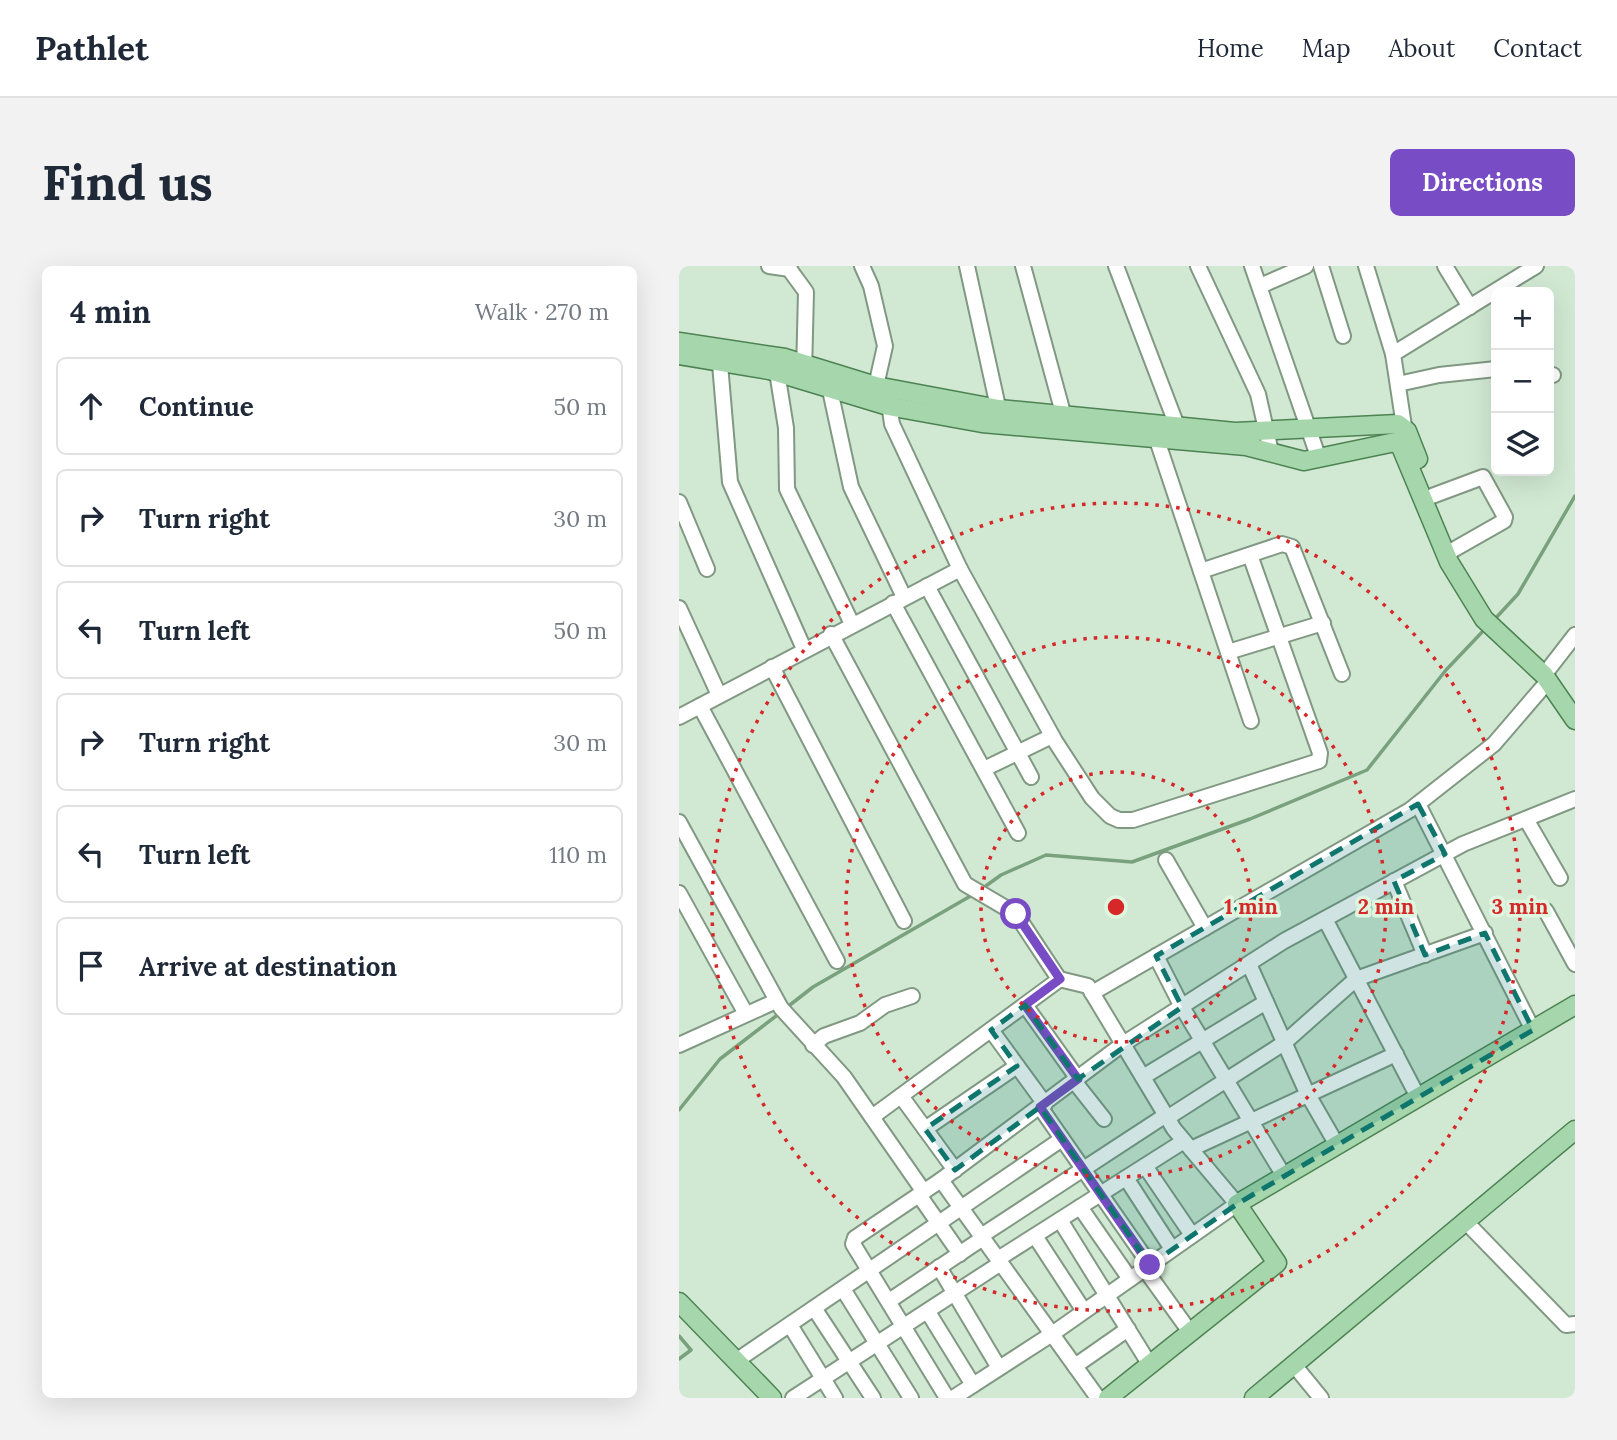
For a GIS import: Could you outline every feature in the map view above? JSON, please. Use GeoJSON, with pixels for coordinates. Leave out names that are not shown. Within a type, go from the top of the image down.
{"type":"FeatureCollection","features":[{"type":"Feature","properties":{"kind":"main road"},"geometry":{"type":"LineString","coordinates":[[679,341],[777,372],[804,373],[830,390],[884,394]]}},
{"type":"Feature","properties":{"kind":"main road"},"geometry":{"type":"LineString","coordinates":[[679,355],[720,354],[884,394],[1000,417],[1178,433],[1304,461],[1392,442],[1399,445],[1453,550],[1461,578]]}},
{"type":"Feature","properties":{"kind":"main road"},"geometry":{"type":"LineString","coordinates":[[1066,422],[1156,438],[1178,433],[1404,426],[1432,496],[1448,562],[1461,578],[1489,626],[1547,678],[1575,720]]}},
{"type":"Feature","properties":{"kind":"main road"},"geometry":{"type":"LineString","coordinates":[[1108,1398],[1277,1263],[1237,1204],[1575,1005]]}},
{"type":"Feature","properties":{"kind":"main road"},"geometry":{"type":"LineString","coordinates":[[1254,1398],[1575,1130]]}},
{"type":"Feature","properties":{"kind":"main road"},"geometry":{"type":"LineString","coordinates":[[679,1302],[772,1398]]}},
{"type":"Feature","properties":{"kind":"street"},"geometry":{"type":"LineString","coordinates":[[769,266],[789,268],[806,292],[804,373]]}},
{"type":"Feature","properties":{"kind":"street"},"geometry":{"type":"LineString","coordinates":[[862,266],[871,286],[885,346],[884,394],[892,424],[960,569],[1052,736],[1092,798],[1119,820],[1133,820],[1316,763],[1320,753],[1250,555]]}},
{"type":"Feature","properties":{"kind":"street"},"geometry":{"type":"LineString","coordinates":[[967,266],[1000,417]]}},
{"type":"Feature","properties":{"kind":"street"},"geometry":{"type":"LineString","coordinates":[[1023,266],[1066,422]]}},
{"type":"Feature","properties":{"kind":"street"},"geometry":{"type":"LineString","coordinates":[[1116,266],[1178,433]]}},
{"type":"Feature","properties":{"kind":"street"},"geometry":{"type":"LineString","coordinates":[[1198,266],[1258,394],[1271,452]]}},
{"type":"Feature","properties":{"kind":"street"},"geometry":{"type":"LineString","coordinates":[[1252,266],[1319,458]]}},
{"type":"Feature","properties":{"kind":"street"},"geometry":{"type":"LineString","coordinates":[[1260,286],[1306,266]]}},
{"type":"Feature","properties":{"kind":"street"},"geometry":{"type":"LineString","coordinates":[[1321,266],[1343,336]]}},
{"type":"Feature","properties":{"kind":"street"},"geometry":{"type":"LineString","coordinates":[[1366,266],[1393,354],[1404,426],[1399,445]]}},
{"type":"Feature","properties":{"kind":"street"},"geometry":{"type":"LineString","coordinates":[[1445,266],[1470,307]]}},
{"type":"Feature","properties":{"kind":"street"},"geometry":{"type":"LineString","coordinates":[[1393,354],[1536,266]]}},
{"type":"Feature","properties":{"kind":"street"},"geometry":{"type":"LineString","coordinates":[[720,354],[730,482],[804,649]]}},
{"type":"Feature","properties":{"kind":"street"},"geometry":{"type":"LineString","coordinates":[[1398,384],[1439,375],[1491,370]]}},
{"type":"Feature","properties":{"kind":"street"},"geometry":{"type":"LineString","coordinates":[[777,372],[786,428],[787,489],[852,624]]}},
{"type":"Feature","properties":{"kind":"street"},"geometry":{"type":"LineString","coordinates":[[830,390],[851,487],[898,600],[1018,833]]}},
{"type":"Feature","properties":{"kind":"street"},"geometry":{"type":"LineString","coordinates":[[1156,438],[1251,720]]}},
{"type":"Feature","properties":{"kind":"street"},"geometry":{"type":"LineString","coordinates":[[1432,496],[1483,477],[1505,517],[1504,521],[1453,550]]}},
{"type":"Feature","properties":{"kind":"street"},"geometry":{"type":"LineString","coordinates":[[679,502],[707,569]]}},
{"type":"Feature","properties":{"kind":"street"},"geometry":{"type":"LineString","coordinates":[[1201,571],[1282,544],[1292,547],[1342,674]]}},
{"type":"Feature","properties":{"kind":"street"},"geometry":{"type":"LineString","coordinates":[[679,717],[831,634],[960,569]]}},
{"type":"Feature","properties":{"kind":"street"},"geometry":{"type":"LineString","coordinates":[[927,586],[1031,776]]}},
{"type":"Feature","properties":{"kind":"street"},"geometry":{"type":"LineString","coordinates":[[679,608],[719,695]]}},
{"type":"Feature","properties":{"kind":"street"},"geometry":{"type":"LineString","coordinates":[[1228,652],[1323,623]]}},
{"type":"Feature","properties":{"kind":"street"},"geometry":{"type":"LineString","coordinates":[[831,634],[971,890],[1016,914],[1060,979],[1088,986],[1167,1116],[1237,1204],[1052,1334],[953,1398]]}},
{"type":"Feature","properties":{"kind":"street"},"geometry":{"type":"LineString","coordinates":[[1092,993],[1418,804],[1494,744],[1547,678],[1575,635]]}},
{"type":"Feature","properties":{"kind":"street"},"geometry":{"type":"LineString","coordinates":[[772,667],[904,921]]}},
{"type":"Feature","properties":{"kind":"street"},"geometry":{"type":"LineString","coordinates":[[700,706],[837,961]]}},
{"type":"Feature","properties":{"kind":"street"},"geometry":{"type":"LineString","coordinates":[[983,769],[1052,736]]}},
{"type":"Feature","properties":{"kind":"street"},"geometry":{"type":"LineString","coordinates":[[947,1398],[853,1240],[955,1170],[1123,1044],[1249,964],[1445,854],[1575,799]]}},
{"type":"Feature","properties":{"kind":"street"},"geometry":{"type":"LineString","coordinates":[[1418,804],[1533,1030]]}},
{"type":"Feature","properties":{"kind":"street"},"geometry":{"type":"LineString","coordinates":[[1526,819],[1560,878]]}},
{"type":"Feature","properties":{"kind":"street"},"geometry":{"type":"LineString","coordinates":[[679,822],[782,1009],[844,1077],[960,1254]]}},
{"type":"Feature","properties":{"kind":"street"},"geometry":{"type":"LineString","coordinates":[[1166,860],[1205,928]]}},
{"type":"Feature","properties":{"kind":"street"},"geometry":{"type":"LineString","coordinates":[[1394,881],[1425,955]]}},
{"type":"Feature","properties":{"kind":"street"},"geometry":{"type":"LineString","coordinates":[[679,893],[746,1014]]}},
{"type":"Feature","properties":{"kind":"street"},"geometry":{"type":"LineString","coordinates":[[1546,911],[1575,964]]}},
{"type":"Feature","properties":{"kind":"street"},"geometry":{"type":"LineString","coordinates":[[1325,919],[1418,1097]]}},
{"type":"Feature","properties":{"kind":"street"},"geometry":{"type":"LineString","coordinates":[[889,1301],[1082,1170],[1284,1043],[1356,979],[1485,933]]}},
{"type":"Feature","properties":{"kind":"street"},"geometry":{"type":"LineString","coordinates":[[1156,956],[1182,1007],[1285,1176]]}},
{"type":"Feature","properties":{"kind":"street"},"geometry":{"type":"LineString","coordinates":[[1249,964],[1307,1093],[1337,1145]]}},
{"type":"Feature","properties":{"kind":"street"},"geometry":{"type":"LineString","coordinates":[[872,1117],[1060,979]]}},
{"type":"Feature","properties":{"kind":"street"},"geometry":{"type":"LineString","coordinates":[[813,1045],[824,1036],[860,1023],[885,1005],[912,996]]}},
{"type":"Feature","properties":{"kind":"street"},"geometry":{"type":"LineString","coordinates":[[1143,1077],[1266,1002]]}},
{"type":"Feature","properties":{"kind":"street"},"geometry":{"type":"LineString","coordinates":[[1025,1005],[1104,1119]]}},
{"type":"Feature","properties":{"kind":"street"},"geometry":{"type":"LineString","coordinates":[[680,1043],[746,1014],[782,1009]]}},
{"type":"Feature","properties":{"kind":"street"},"geometry":{"type":"LineString","coordinates":[[991,1030],[1190,1332]]}},
{"type":"Feature","properties":{"kind":"street"},"geometry":{"type":"LineString","coordinates":[[793,1398],[906,1327],[1035,1236],[1145,1166],[1395,1054]]}},
{"type":"Feature","properties":{"kind":"street"},"geometry":{"type":"LineString","coordinates":[[925,1129],[1017,1066]]}},
{"type":"Feature","properties":{"kind":"street"},"geometry":{"type":"LineString","coordinates":[[901,1096],[955,1170]]}},
{"type":"Feature","properties":{"kind":"street"},"geometry":{"type":"LineString","coordinates":[[736,1361],[1062,1139]]}},
{"type":"Feature","properties":{"kind":"street"},"geometry":{"type":"LineString","coordinates":[[1145,1166],[1192,1236]]}},
{"type":"Feature","properties":{"kind":"street"},"geometry":{"type":"LineString","coordinates":[[1126,1178],[1172,1249]]}},
{"type":"Feature","properties":{"kind":"street"},"geometry":{"type":"LineString","coordinates":[[941,1180],[1098,1398]]}},
{"type":"Feature","properties":{"kind":"street"},"geometry":{"type":"LineString","coordinates":[[1080,1207],[1129,1279]]}},
{"type":"Feature","properties":{"kind":"street"},"geometry":{"type":"LineString","coordinates":[[1060,1220],[1150,1365]]}},
{"type":"Feature","properties":{"kind":"street"},"geometry":{"type":"LineString","coordinates":[[1465,1221],[1566,1325],[1575,1324]]}},
{"type":"Feature","properties":{"kind":"street"},"geometry":{"type":"LineString","coordinates":[[1035,1236],[1084,1311]]}},
{"type":"Feature","properties":{"kind":"street"},"geometry":{"type":"LineString","coordinates":[[939,1267],[999,1368]]}},
{"type":"Feature","properties":{"kind":"street"},"geometry":{"type":"LineString","coordinates":[[843,1289],[911,1398]]}},
{"type":"Feature","properties":{"kind":"street"},"geometry":{"type":"LineString","coordinates":[[814,1308],[873,1398]]}},
{"type":"Feature","properties":{"kind":"street"},"geometry":{"type":"LineString","coordinates":[[928,1312],[973,1385]]}},
{"type":"Feature","properties":{"kind":"street"},"geometry":{"type":"LineString","coordinates":[[790,1325],[835,1398]]}},
{"type":"Feature","properties":{"kind":"street"},"geometry":{"type":"LineString","coordinates":[[1075,1366],[1128,1329]]}},
{"type":"Feature","properties":{"kind":"street"},"geometry":{"type":"LineString","coordinates":[[1294,1365],[1321,1398]]}},
{"type":"Feature","properties":{"kind":"highlighted area"},"geometry":{"type":"Polygon","coordinates":[[[1418,804],[1445,854],[1394,881],[1425,955],[1485,933],[1533,1030],[1237,1204],[1150,1265],[1040,1107],[955,1170],[925,1129],[1017,1066],[991,1030],[1025,1005],[1078,1079],[1182,1007],[1156,956],[1418,804]]]}},
{"type":"Feature","properties":{"kind":"waterway"},"geometry":{"type":"LineString","coordinates":[[1493,621],[1518,594],[1575,496]]}},
{"type":"Feature","properties":{"kind":"waterway"},"geometry":{"type":"LineString","coordinates":[[983,888],[1001,875],[1046,855],[1132,862],[1250,819],[1367,770],[1446,670],[1485,629]]}},
{"type":"Feature","properties":{"kind":"waterway"},"geometry":{"type":"LineString","coordinates":[[786,1008],[813,987],[974,894]]}},
{"type":"Feature","properties":{"kind":"waterway"},"geometry":{"type":"LineString","coordinates":[[679,1110],[720,1059],[780,1013]]}},
{"type":"Feature","properties":{"kind":"waterway"},"geometry":{"type":"LineString","coordinates":[[679,1336],[691,1350],[679,1359]]}},
{"type":"Feature","properties":{"kind":"route"},"geometry":{"type":"LineString","coordinates":[[1016,914],[1060,979],[1025,1005],[1078,1079],[1040,1107],[1150,1265]]}}]}
